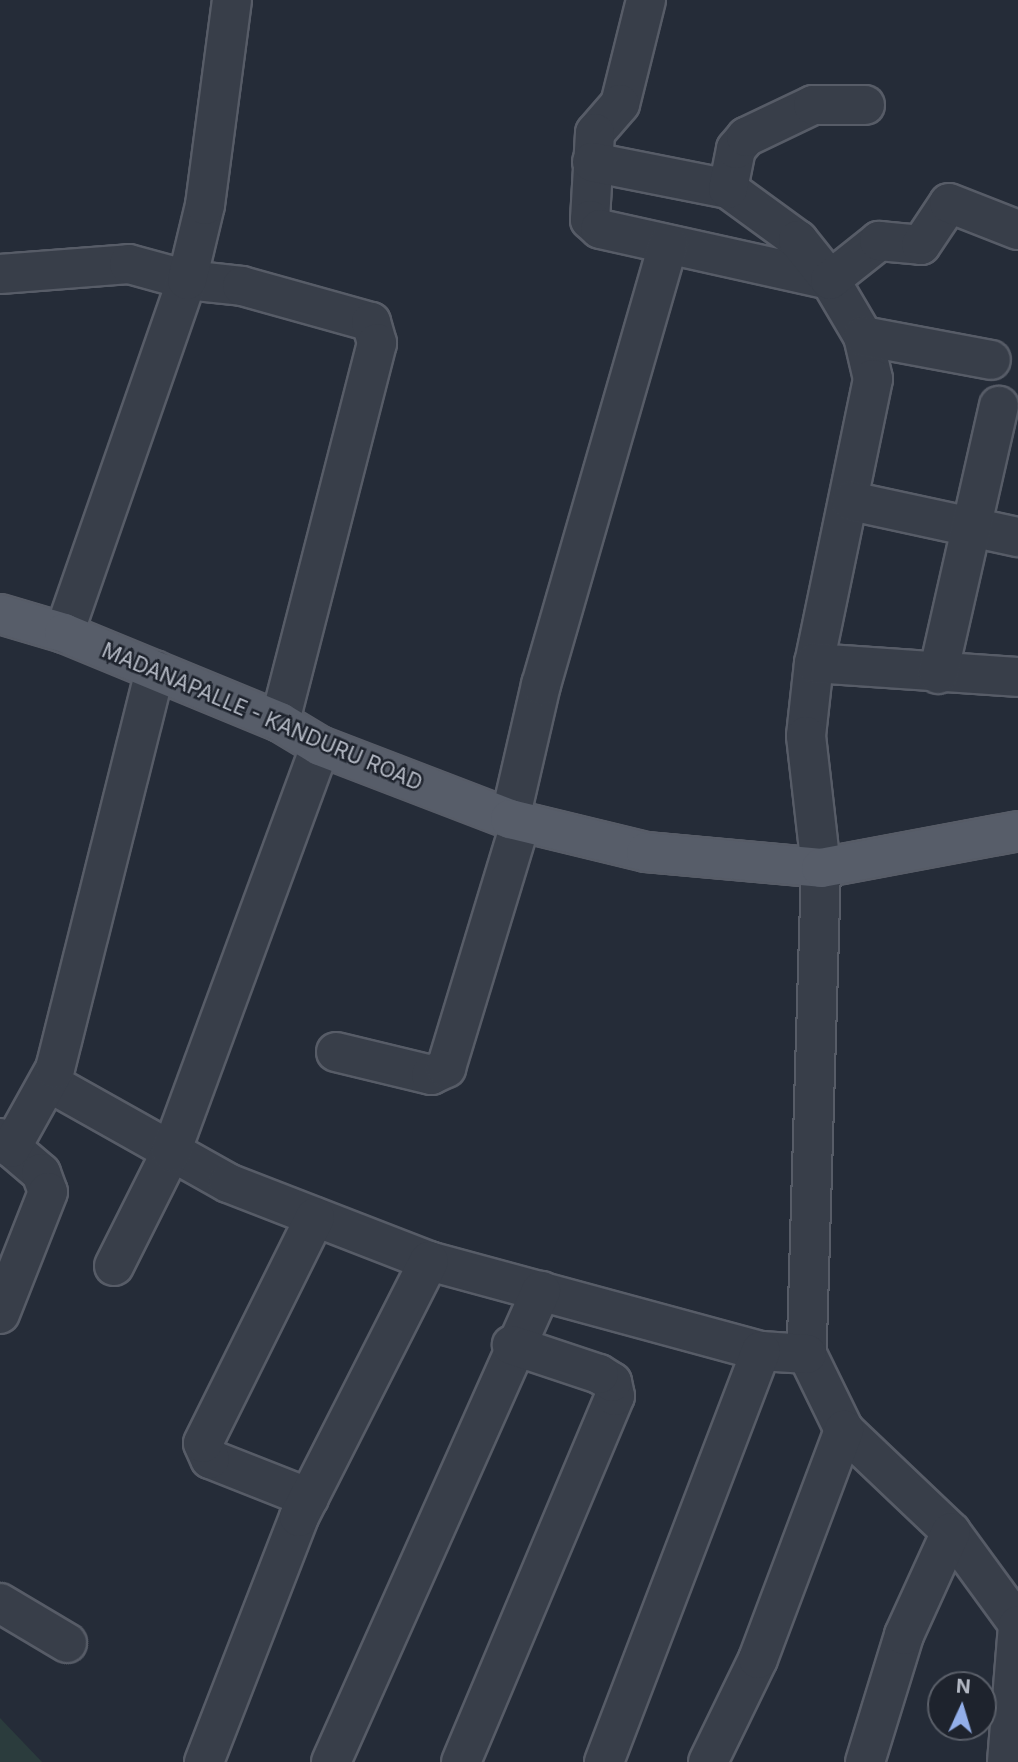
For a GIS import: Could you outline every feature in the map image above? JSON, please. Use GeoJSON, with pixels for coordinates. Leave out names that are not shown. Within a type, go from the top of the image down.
{"type":"FeatureCollection","features":[{"type":"Feature","properties":{"kind":"main road","name":"MADANAPALLE - KANDURU ROAD"},"geometry":{"type":"LineString","coordinates":[[1,618],[64,633],[280,722],[320,746],[515,820],[646,852],[821,868],[1018,831]]}},
{"type":"Feature","properties":{"kind":"street"},"geometry":{"type":"LineString","coordinates":[[64,633],[187,280],[205,205],[232,0]]}},
{"type":"Feature","properties":{"kind":"street"},"geometry":{"type":"LineString","coordinates":[[646,0],[620,104],[595,133],[590,220],[600,229],[830,280],[879,242],[921,245],[949,203],[1018,230]]}},
{"type":"Feature","properties":{"kind":"street"},"geometry":{"type":"LineString","coordinates":[[728,188],[736,149],[746,137],[813,105],[865,105]]}},
{"type":"Feature","properties":{"kind":"street"},"geometry":{"type":"LineString","coordinates":[[592,162],[728,188],[798,240],[830,280],[863,336],[873,379],[851,501],[814,663],[806,736],[821,868],[807,1354],[844,1430],[951,1532],[1018,1625],[1007,1762]]}},
{"type":"Feature","properties":{"kind":"street"},"geometry":{"type":"LineString","coordinates":[[336,1052],[431,1075],[446,1068],[515,820],[541,685],[668,245]]}},
{"type":"Feature","properties":{"kind":"street"},"geometry":{"type":"LineString","coordinates":[[0,274],[117,263],[187,280],[225,282],[362,316],[376,332],[280,722]]}},
{"type":"Feature","properties":{"kind":"street"},"geometry":{"type":"LineString","coordinates":[[863,336],[991,360]]}},
{"type":"Feature","properties":{"kind":"street"},"geometry":{"type":"LineString","coordinates":[[938,674],[999,406]]}},
{"type":"Feature","properties":{"kind":"street"},"geometry":{"type":"LineString","coordinates":[[851,501],[1018,537]]}},
{"type":"Feature","properties":{"kind":"street"},"geometry":{"type":"LineString","coordinates":[[814,663],[938,674],[1018,677]]}},
{"type":"Feature","properties":{"kind":"street"},"geometry":{"type":"LineString","coordinates":[[0,1314],[48,1192],[41,1173],[6,1143],[50,1083],[155,670]]}},
{"type":"Feature","properties":{"kind":"street"},"geometry":{"type":"LineString","coordinates":[[114,1266],[171,1152],[320,746]]}},
{"type":"Feature","properties":{"kind":"street"},"geometry":{"type":"LineString","coordinates":[[50,1083],[171,1152],[315,1217],[429,1261],[761,1352],[807,1354]]}},
{"type":"Feature","properties":{"kind":"street"},"geometry":{"type":"LineString","coordinates":[[309,1498],[210,1458],[203,1443],[315,1217]]}},
{"type":"Feature","properties":{"kind":"street"},"geometry":{"type":"LineString","coordinates":[[204,1762],[309,1498],[429,1261]]}},
{"type":"Feature","properties":{"kind":"street"},"geometry":{"type":"LineString","coordinates":[[331,1762],[512,1345],[541,1291]]}},
{"type":"Feature","properties":{"kind":"street"},"geometry":{"type":"LineString","coordinates":[[461,1762],[615,1396],[612,1382],[599,1374],[512,1345]]}},
{"type":"Feature","properties":{"kind":"street"},"geometry":{"type":"LineString","coordinates":[[604,1762],[761,1352]]}},
{"type":"Feature","properties":{"kind":"street"},"geometry":{"type":"LineString","coordinates":[[708,1762],[758,1659],[844,1430]]}},
{"type":"Feature","properties":{"kind":"street"},"geometry":{"type":"LineString","coordinates":[[865,1762],[904,1635],[951,1532]]}},
{"type":"Feature","properties":{"kind":"street"},"geometry":{"type":"LineString","coordinates":[[0,1603],[67,1643]]}},
{"type":"Feature","properties":{"kind":"shaded area"},"geometry":{"type":"Polygon","coordinates":[[[0,1718],[42,1762],[0,1762],[0,1718]]]}}]}
